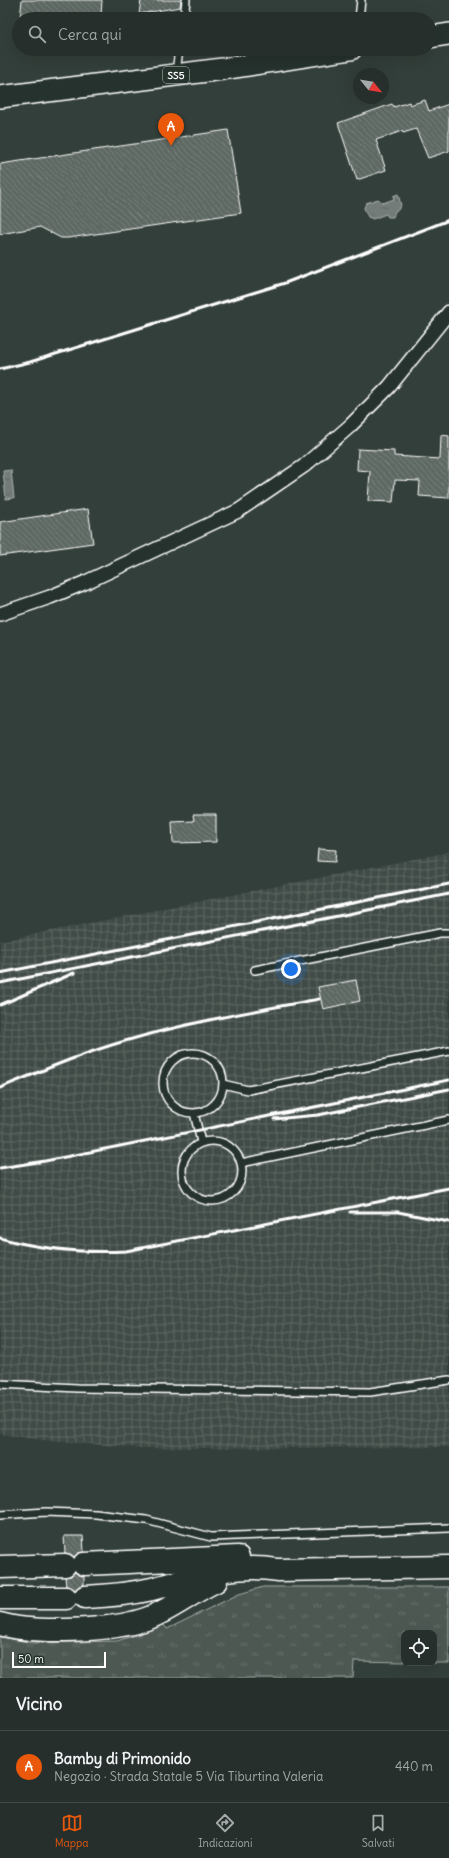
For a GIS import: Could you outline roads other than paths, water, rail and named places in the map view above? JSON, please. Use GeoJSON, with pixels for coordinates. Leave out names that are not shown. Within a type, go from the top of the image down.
{"type":"FeatureCollection","features":[{"type":"Feature","properties":{"kind":"highway"},"geometry":{"type":"LineString","coordinates":[[0,1567],[143,1562],[204,1557],[449,1555]]}},
{"type":"Feature","properties":{"kind":"highway"},"geometry":{"type":"LineString","coordinates":[[0,1598],[75,1598],[117,1595],[151,1589],[229,1568],[264,1568],[278,1570],[449,1567]]}},
{"type":"Feature","properties":{"kind":"highway"},"geometry":{"type":"LineString","coordinates":[[0,1624],[21,1628],[39,1629],[115,1627],[147,1618],[226,1577],[264,1574],[278,1570]]}},
{"type":"Feature","properties":{"kind":"main road"},"geometry":{"type":"LineString","coordinates":[[437,36],[449,34]]}},
{"type":"Feature","properties":{"kind":"main road","name":"SS5"},"geometry":{"type":"LineString","coordinates":[[0,97],[223,69],[306,56]]}},
{"type":"Feature","properties":{"kind":"street"},"geometry":{"type":"LineString","coordinates":[[0,614],[50,597],[84,583],[238,511],[304,466],[350,426],[389,387],[449,312]]}},
{"type":"Feature","properties":{"kind":"lane"},"geometry":{"type":"LineString","coordinates":[[185,12],[186,0]]}},
{"type":"Feature","properties":{"kind":"lane"},"geometry":{"type":"LineString","coordinates":[[360,12],[361,0]]}},
{"type":"Feature","properties":{"kind":"lane"},"geometry":{"type":"LineString","coordinates":[[176,75],[178,56]]}},
{"type":"Feature","properties":{"kind":"lane"},"geometry":{"type":"LineString","coordinates":[[255,970],[440,932],[449,933]]}},
{"type":"Feature","properties":{"kind":"lane"},"geometry":{"type":"LineString","coordinates":[[223,1084],[248,1090],[449,1051]]}},
{"type":"Feature","properties":{"kind":"lane"},"geometry":{"type":"LineString","coordinates":[[194,1052],[211,1058],[218,1066],[222,1075],[223,1084],[217,1101],[206,1109],[194,1113],[184,1112],[175,1108],[168,1101],[162,1083],[168,1064],[184,1053],[194,1052]]}},
{"type":"Feature","properties":{"kind":"lane"},"geometry":{"type":"LineString","coordinates":[[194,1113],[201,1142]]}},
{"type":"Feature","properties":{"kind":"lane"},"geometry":{"type":"LineString","coordinates":[[241,1163],[449,1120]]}},
{"type":"Feature","properties":{"kind":"lane"},"geometry":{"type":"LineString","coordinates":[[211,1140],[230,1146],[237,1153],[241,1163],[242,1173],[240,1182],[235,1191],[218,1201],[208,1201],[198,1198],[190,1193],[184,1185],[181,1175],[185,1155],[201,1142],[211,1140]]}},
{"type":"Feature","properties":{"kind":"lane"},"geometry":{"type":"LineString","coordinates":[[0,1384],[77,1388],[370,1392],[449,1380]]}},
{"type":"Feature","properties":{"kind":"lane"},"geometry":{"type":"LineString","coordinates":[[0,1515],[46,1512],[96,1514],[146,1520],[211,1537],[449,1528]]}},
{"type":"Feature","properties":{"kind":"water"},"geometry":{"type":"Polygon","coordinates":[[[398,194],[401,205],[398,210],[395,211],[393,217],[388,217],[386,214],[373,219],[368,217],[364,208],[366,203],[378,199],[383,203],[394,199],[393,196],[398,194]]]}},
{"type":"Feature","properties":{"kind":"water"},"geometry":{"type":"Polygon","coordinates":[[[11,470],[14,498],[6,499],[3,471],[11,470]]]}},
{"type":"Feature","properties":{"kind":"railway"},"geometry":{"type":"LineString","coordinates":[[0,369],[30,362],[285,283],[449,220]]}},
{"type":"Feature","properties":{"kind":"railway"},"geometry":{"type":"LineString","coordinates":[[0,973],[449,884]]}},
{"type":"Feature","properties":{"kind":"railway"},"geometry":{"type":"LineString","coordinates":[[0,983],[449,894]]}},
{"type":"Feature","properties":{"kind":"railway"},"geometry":{"type":"LineString","coordinates":[[0,1005],[74,973]]}},
{"type":"Feature","properties":{"kind":"railway"},"geometry":{"type":"LineString","coordinates":[[0,1088],[78,1057],[149,1034],[222,1017],[319,999]]}},
{"type":"Feature","properties":{"kind":"railway"},"geometry":{"type":"LineString","coordinates":[[0,1168],[45,1161],[449,1080]]}},
{"type":"Feature","properties":{"kind":"railway"},"geometry":{"type":"LineString","coordinates":[[274,1119],[318,1115],[449,1089]]}},
{"type":"Feature","properties":{"kind":"railway"},"geometry":{"type":"LineString","coordinates":[[0,1238],[63,1250],[94,1252],[126,1251],[449,1188]]}},
{"type":"Feature","properties":{"kind":"railway"},"geometry":{"type":"LineString","coordinates":[[350,1212],[398,1212],[449,1222]]}},
{"type":"Feature","properties":{"kind":"place","name":"Bamby di Primonido"},"geometry":{"type":"Point","coordinates":[171,146]}}]}
